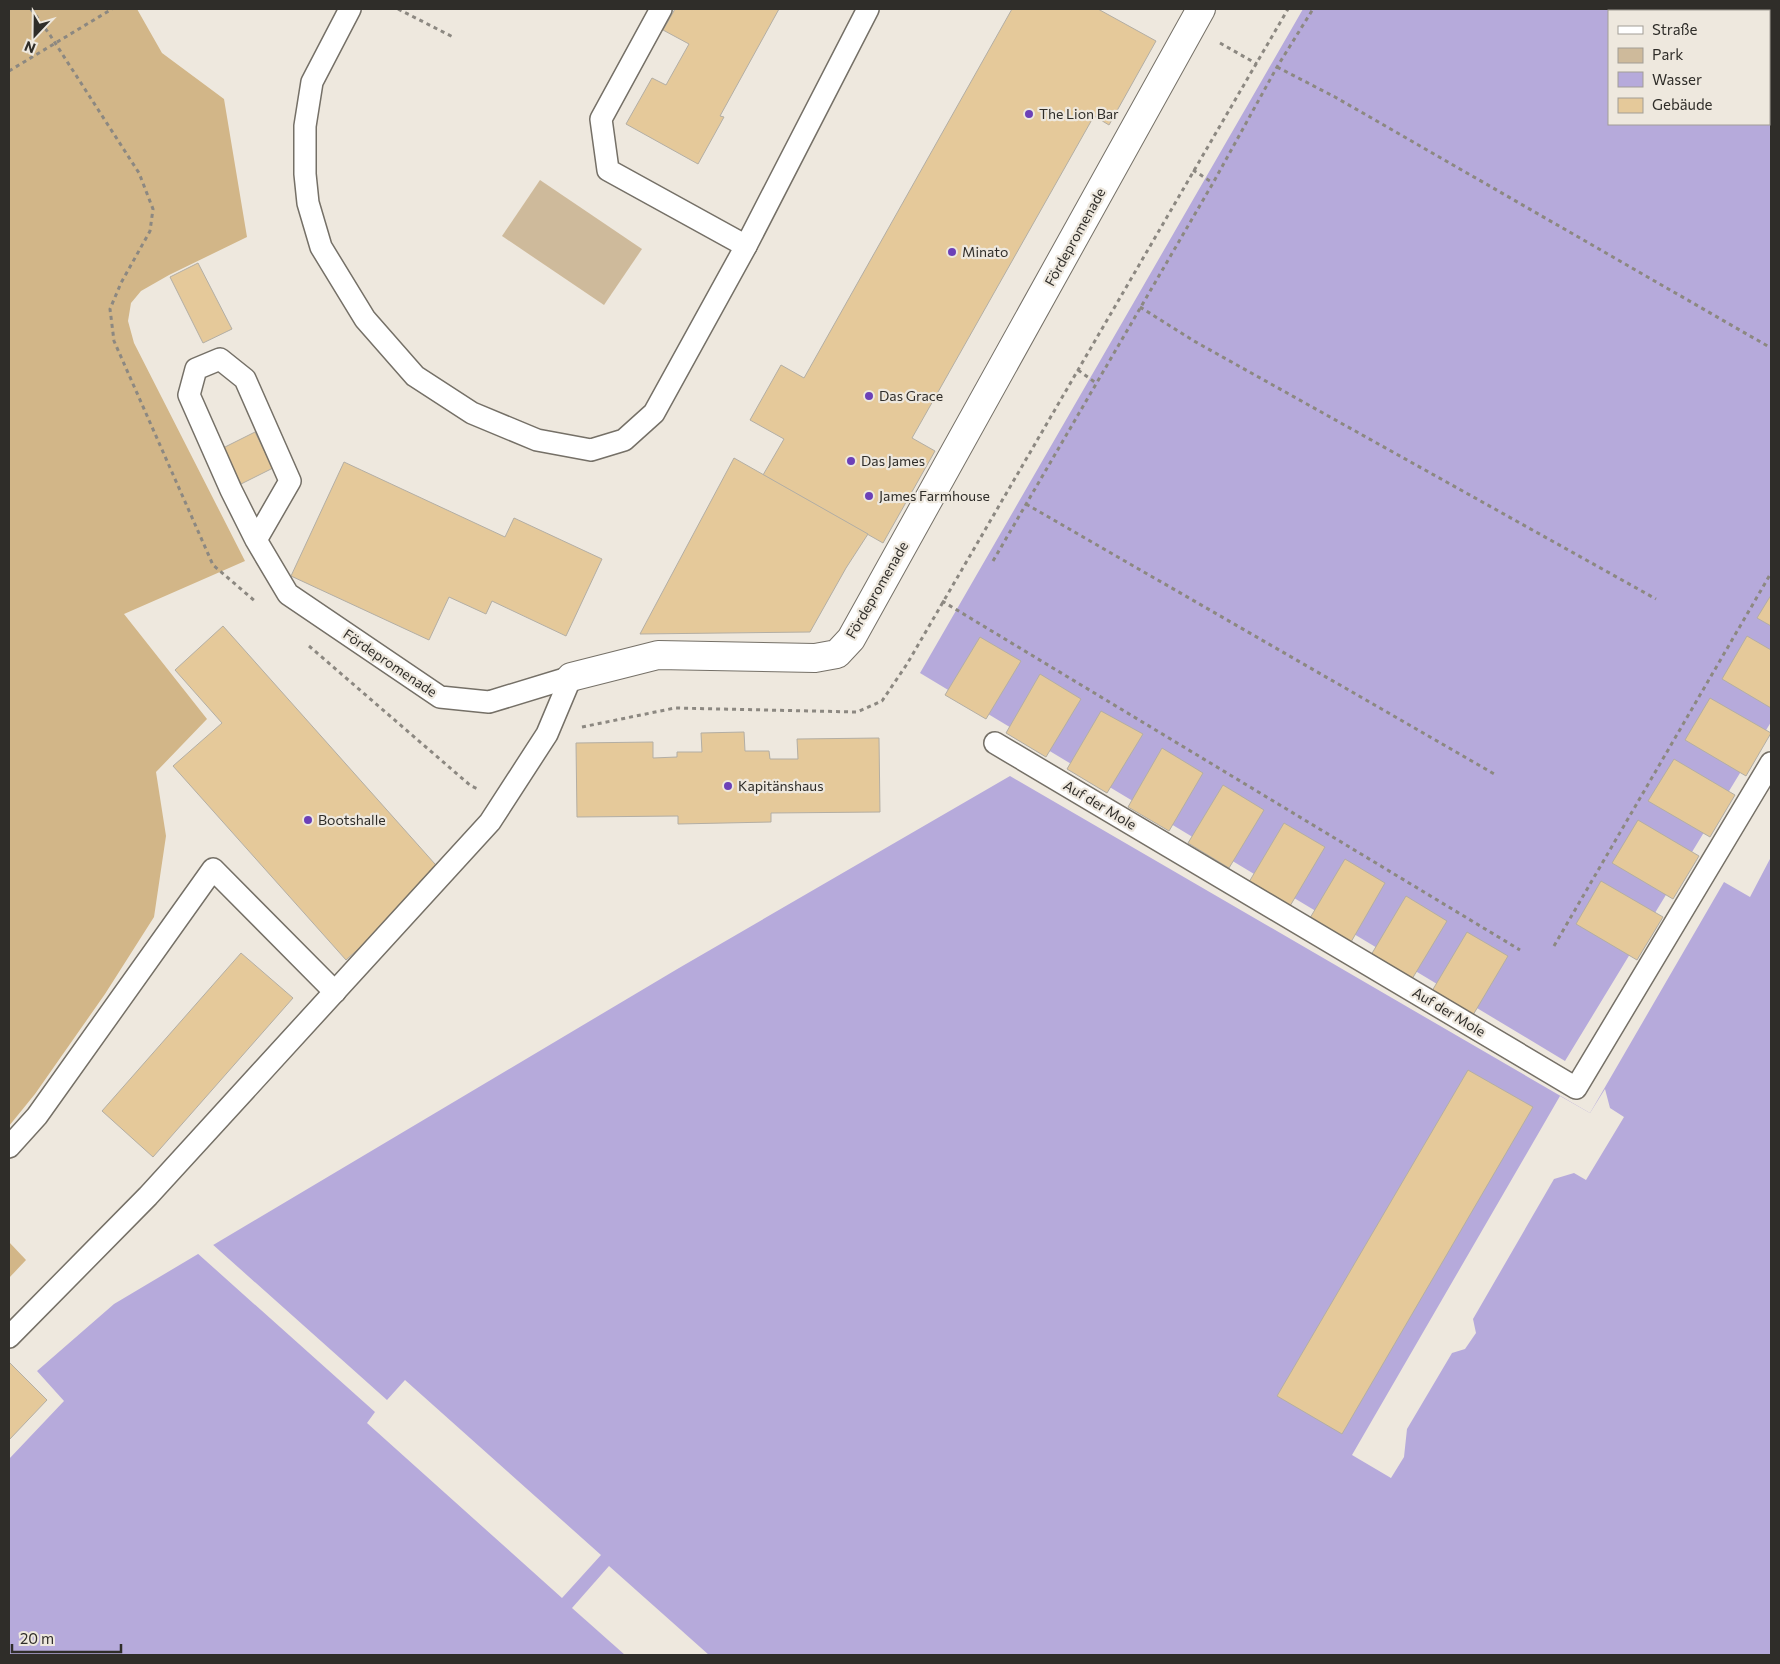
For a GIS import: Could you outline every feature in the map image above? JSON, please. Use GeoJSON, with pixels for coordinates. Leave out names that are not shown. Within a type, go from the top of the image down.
{"type":"FeatureCollection","features":[{"type":"Feature","properties":{"kind":"street","name":"Fördepromenade"},"geometry":{"type":"LineString","coordinates":[[571,677],[658,654],[815,658],[837,654],[851,639],[1196,18]]}},
{"type":"Feature","properties":{"kind":"lane"},"geometry":{"type":"LineString","coordinates":[[350,9],[312,82],[305,126],[308,204],[321,247],[365,319],[415,376],[472,413],[537,440],[591,450],[624,440],[654,413],[746,246],[868,9]]}},
{"type":"Feature","properties":{"kind":"lane"},"geometry":{"type":"LineString","coordinates":[[661,9],[601,119],[608,170],[746,246]]}},
{"type":"Feature","properties":{"kind":"lane","name":"Fördepromenade"},"geometry":{"type":"LineString","coordinates":[[256,540],[290,481],[245,379],[220,359],[196,369],[189,395],[231,490],[256,540],[288,594],[440,697],[489,702],[571,677]]}},
{"type":"Feature","properties":{"kind":"lane"},"geometry":{"type":"LineString","coordinates":[[9,1336],[148,1196],[490,822],[547,734],[571,677]]}},
{"type":"Feature","properties":{"kind":"lane","name":"Auf der Mole"},"geometry":{"type":"LineString","coordinates":[[995,743],[1576,1088],[1771,763]]}},
{"type":"Feature","properties":{"kind":"lane"},"geometry":{"type":"LineString","coordinates":[[9,1148],[37,1116],[213,869],[335,992]]}},
{"type":"Feature","properties":{"kind":"path"},"geometry":{"type":"LineString","coordinates":[[31,9],[50,35]]}},
{"type":"Feature","properties":{"kind":"path"},"geometry":{"type":"LineString","coordinates":[[9,71],[112,9]]}},
{"type":"Feature","properties":{"kind":"path"},"geometry":{"type":"LineString","coordinates":[[398,9],[454,37]]}},
{"type":"Feature","properties":{"kind":"path"},"geometry":{"type":"LineString","coordinates":[[993,561],[1214,183],[1277,67],[1313,9]]}},
{"type":"Feature","properties":{"kind":"path"},"geometry":{"type":"LineString","coordinates":[[1196,18],[1257,64]]}},
{"type":"Feature","properties":{"kind":"path"},"geometry":{"type":"LineString","coordinates":[[1277,67],[1335,97],[1771,348]]}},
{"type":"Feature","properties":{"kind":"path"},"geometry":{"type":"LineString","coordinates":[[1193,170],[1214,183]]}},
{"type":"Feature","properties":{"kind":"path"},"geometry":{"type":"LineString","coordinates":[[1140,307],[1194,341],[1656,599]]}},
{"type":"Feature","properties":{"kind":"path"},"geometry":{"type":"LineString","coordinates":[[1078,370],[1096,383]]}},
{"type":"Feature","properties":{"kind":"path"},"geometry":{"type":"LineString","coordinates":[[1026,504],[1496,775]]}},
{"type":"Feature","properties":{"kind":"path"},"geometry":{"type":"LineString","coordinates":[[1554,946],[1771,573]]}},
{"type":"Feature","properties":{"kind":"path"},"geometry":{"type":"LineString","coordinates":[[942,601],[1520,950]]}},
{"type":"Feature","properties":{"kind":"green space"},"geometry":{"type":"Polygon","coordinates":[[[540,180],[642,249],[604,305],[502,236],[540,180]]]}},
{"type":"Feature","properties":{"kind":"shaded area"},"geometry":{"type":"Polygon","coordinates":[[[9,9],[137,9],[162,53],[224,99],[247,237],[169,275],[141,291],[131,303],[128,321],[134,343],[245,561],[124,614],[207,719],[156,772],[166,836],[154,917],[105,994],[35,1094],[9,1126],[9,9]]]}},
{"type":"Feature","properties":{"kind":"shaded area"},"geometry":{"type":"Polygon","coordinates":[[[9,1242],[26,1260],[9,1278],[9,1242]]]}},
{"type":"Feature","properties":{"kind":"water"},"geometry":{"type":"Polygon","coordinates":[[[1303,9],[1771,9],[1771,722],[1565,1061],[920,673],[1303,9]]]}},
{"type":"Feature","properties":{"kind":"water"},"geometry":{"type":"Polygon","coordinates":[[[1010,776],[1590,1113],[1724,882],[1750,897],[1771,857],[1771,1655],[9,1655],[9,1459],[64,1401],[37,1371],[114,1304],[679,968],[1010,776]]]}},
{"type":"Feature","properties":{"kind":"pier"},"geometry":{"type":"Polygon","coordinates":[[[1605,1089],[1610,1108],[1624,1117],[1586,1180],[1574,1173],[1554,1179],[1473,1319],[1476,1333],[1465,1349],[1452,1353],[1407,1429],[1404,1457],[1391,1478],[1352,1455],[1560,1096],[1590,1113],[1605,1089]]]}},
{"type":"Feature","properties":{"kind":"pier"},"geometry":{"type":"Polygon","coordinates":[[[211,1243],[387,1400],[405,1380],[601,1555],[562,1598],[367,1423],[375,1412],[196,1252],[211,1243]]]}},
{"type":"Feature","properties":{"kind":"pier"},"geometry":{"type":"Polygon","coordinates":[[[609,1566],[709,1655],[625,1655],[572,1608],[609,1566]]]}},
{"type":"Feature","properties":{"kind":"building"},"geometry":{"type":"Polygon","coordinates":[[[675,9],[779,9],[720,116],[724,117],[698,164],[626,124],[652,78],[666,85],[689,44],[663,30],[675,9]]]}},
{"type":"Feature","properties":{"kind":"building"},"geometry":{"type":"Polygon","coordinates":[[[1012,9],[1098,9],[1156,41],[1109,125],[1094,116],[912,438],[935,451],[883,543],[763,475],[784,439],[750,420],[781,365],[804,378],[1012,9]]]}},
{"type":"Feature","properties":{"kind":"building"},"geometry":{"type":"Polygon","coordinates":[[[198,263],[232,329],[203,343],[170,277],[198,263]]]}},
{"type":"Feature","properties":{"kind":"building"},"geometry":{"type":"Polygon","coordinates":[[[255,432],[273,468],[241,484],[223,448],[255,432]]]}},
{"type":"Feature","properties":{"kind":"building"},"geometry":{"type":"Polygon","coordinates":[[[734,458],[868,534],[846,568],[810,632],[640,634],[734,458]]]}},
{"type":"Feature","properties":{"kind":"building"},"geometry":{"type":"Polygon","coordinates":[[[344,462],[505,537],[514,518],[602,559],[566,636],[492,601],[486,614],[449,597],[429,640],[291,576],[344,462]]]}},
{"type":"Feature","properties":{"kind":"building"},"geometry":{"type":"Polygon","coordinates":[[[1771,595],[1771,626],[1757,618],[1771,595]]]}},
{"type":"Feature","properties":{"kind":"building","name":"Bootshalle"},"geometry":{"type":"Polygon","coordinates":[[[223,626],[443,873],[346,960],[173,766],[222,723],[175,670],[223,626]]]}},
{"type":"Feature","properties":{"kind":"building"},"geometry":{"type":"Polygon","coordinates":[[[1747,636],[1771,650],[1771,708],[1722,679],[1747,636]]]}},
{"type":"Feature","properties":{"kind":"building"},"geometry":{"type":"Polygon","coordinates":[[[980,637],[1021,661],[986,719],[945,695],[980,637]]]}},
{"type":"Feature","properties":{"kind":"building"},"geometry":{"type":"Polygon","coordinates":[[[1040,674],[1081,699],[1046,757],[1006,733],[1040,674]]]}},
{"type":"Feature","properties":{"kind":"building"},"geometry":{"type":"Polygon","coordinates":[[[1710,698],[1771,733],[1746,776],[1685,740],[1710,698]]]}},
{"type":"Feature","properties":{"kind":"building"},"geometry":{"type":"Polygon","coordinates":[[[1101,711],[1143,734],[1107,793],[1067,769],[1101,711]]]}},
{"type":"Feature","properties":{"kind":"building","name":"Kapitänshaus"},"geometry":{"type":"Polygon","coordinates":[[[744,732],[745,751],[769,751],[770,759],[798,759],[797,739],[879,738],[880,812],[771,813],[771,822],[678,824],[678,816],[577,817],[576,743],[653,742],[653,758],[677,757],[677,752],[702,752],[701,733],[744,732]]]}},
{"type":"Feature","properties":{"kind":"building"},"geometry":{"type":"Polygon","coordinates":[[[1162,748],[1203,773],[1169,831],[1128,807],[1162,748]]]}},
{"type":"Feature","properties":{"kind":"building"},"geometry":{"type":"Polygon","coordinates":[[[1674,759],[1735,795],[1710,837],[1648,801],[1674,759]]]}},
{"type":"Feature","properties":{"kind":"building"},"geometry":{"type":"Polygon","coordinates":[[[1223,785],[1264,810],[1229,868],[1188,843],[1223,785]]]}},
{"type":"Feature","properties":{"kind":"building"},"geometry":{"type":"Polygon","coordinates":[[[1638,820],[1699,856],[1673,899],[1612,863],[1638,820]]]}},
{"type":"Feature","properties":{"kind":"building"},"geometry":{"type":"Polygon","coordinates":[[[1284,823],[1325,847],[1290,906],[1249,882],[1284,823]]]}},
{"type":"Feature","properties":{"kind":"building"},"geometry":{"type":"Polygon","coordinates":[[[1345,859],[1385,883],[1351,942],[1310,918],[1345,859]]]}},
{"type":"Feature","properties":{"kind":"building"},"geometry":{"type":"Polygon","coordinates":[[[1601,881],[1663,917],[1637,960],[1576,924],[1601,881]]]}},
{"type":"Feature","properties":{"kind":"building"},"geometry":{"type":"Polygon","coordinates":[[[1406,896],[1447,921],[1412,979],[1371,955],[1406,896]]]}},
{"type":"Feature","properties":{"kind":"building"},"geometry":{"type":"Polygon","coordinates":[[[1467,932],[1508,956],[1473,1015],[1432,991],[1467,932]]]}},
{"type":"Feature","properties":{"kind":"building"},"geometry":{"type":"Polygon","coordinates":[[[241,953],[293,998],[153,1157],[102,1111],[241,953]]]}},
{"type":"Feature","properties":{"kind":"building"},"geometry":{"type":"Polygon","coordinates":[[[1468,1070],[1533,1107],[1342,1434],[1277,1396],[1468,1070]]]}},
{"type":"Feature","properties":{"kind":"building"},"geometry":{"type":"Polygon","coordinates":[[[9,1362],[47,1400],[9,1440],[9,1362]]]}},
{"type":"Feature","properties":{"kind":"place","name":"The Lion Bar"},"geometry":{"type":"Point","coordinates":[1029,114]}},
{"type":"Feature","properties":{"kind":"place","name":"Minato"},"geometry":{"type":"Point","coordinates":[952,252]}},
{"type":"Feature","properties":{"kind":"place","name":"Das Grace"},"geometry":{"type":"Point","coordinates":[869,396]}},
{"type":"Feature","properties":{"kind":"place","name":"Das James"},"geometry":{"type":"Point","coordinates":[851,461]}},
{"type":"Feature","properties":{"kind":"place","name":"James Farmhouse"},"geometry":{"type":"Point","coordinates":[869,496]}},
{"type":"Feature","properties":{"kind":"place","name":"Kapitänshaus"},"geometry":{"type":"Point","coordinates":[728,786]}},
{"type":"Feature","properties":{"kind":"place","name":"Bootshalle"},"geometry":{"type":"Point","coordinates":[308,820]}}]}
